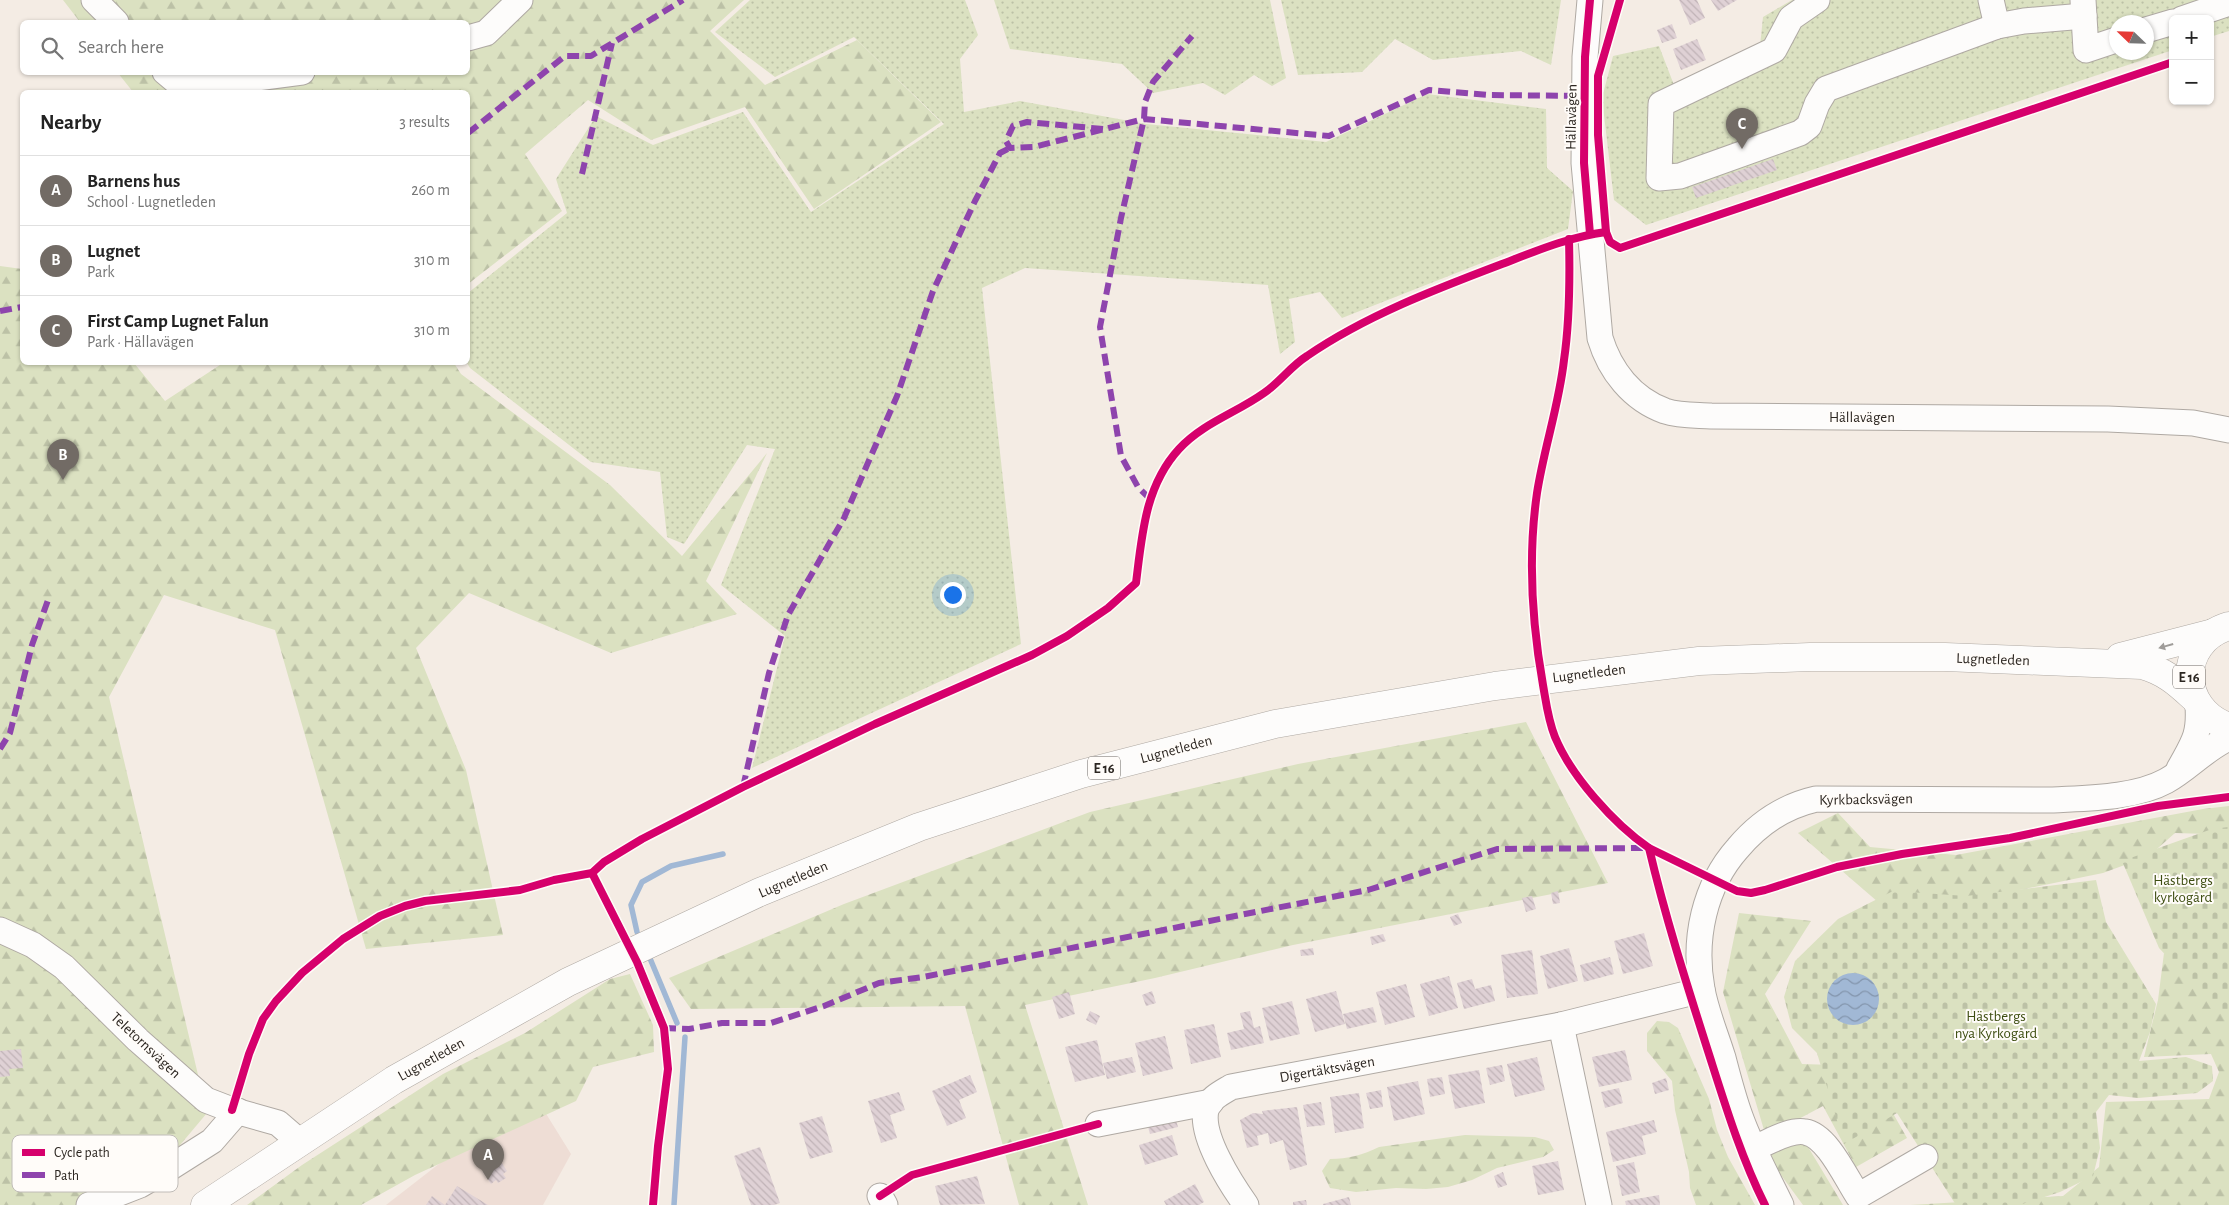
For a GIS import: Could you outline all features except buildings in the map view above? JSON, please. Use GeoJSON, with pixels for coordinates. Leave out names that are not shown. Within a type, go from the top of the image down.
{"type":"FeatureCollection","features":[{"type":"Feature","properties":{"kind":"highway","name":"Lugnetleden"},"geometry":{"type":"LineString","coordinates":[[2097,662],[2144,652],[2221,630]]}},
{"type":"Feature","properties":{"kind":"highway","name":"E 16"},"geometry":{"type":"LineString","coordinates":[[2221,630],[2198,647],[2192,659],[2189,676],[2196,701],[2218,723],[2229,727]]}},
{"type":"Feature","properties":{"kind":"highway","name":"Lugnetleden"},"geometry":{"type":"LineString","coordinates":[[205,1205],[394,1080],[568,982],[760,892],[919,827],[1081,774],[1275,724],[1495,686],[1628,668],[1699,661],[1810,657],[1946,657],[2142,665],[2158,670],[2174,680],[2196,701]]}},
{"type":"Feature","properties":{"kind":"street"},"geometry":{"type":"LineString","coordinates":[[94,0],[114,20]]}},
{"type":"Feature","properties":{"kind":"street"},"geometry":{"type":"LineString","coordinates":[[470,37],[486,33],[520,0]]}},
{"type":"Feature","properties":{"kind":"street","name":"Hällavägen"},"geometry":{"type":"LineString","coordinates":[[1590,0],[1586,57],[1584,163],[1600,338],[1612,369],[1647,403],[1666,411],[1703,416],[2108,419],[2193,423],[2229,430]]}},
{"type":"Feature","properties":{"kind":"street"},"geometry":{"type":"LineString","coordinates":[[1817,0],[1791,18],[1774,50],[1661,104],[1659,178],[1680,176],[1800,133],[1809,126],[1817,104],[1826,89],[1998,26],[2084,8],[2086,50],[2109,42]]}},
{"type":"Feature","properties":{"kind":"street"},"geometry":{"type":"LineString","coordinates":[[1991,0],[1998,26]]}},
{"type":"Feature","properties":{"kind":"street"},"geometry":{"type":"LineString","coordinates":[[2194,15],[2229,3]]}},
{"type":"Feature","properties":{"kind":"street"},"geometry":{"type":"LineString","coordinates":[[2154,28],[2169,23]]}},
{"type":"Feature","properties":{"kind":"street"},"geometry":{"type":"LineString","coordinates":[[169,75],[184,88],[280,75]]}},
{"type":"Feature","properties":{"kind":"street","name":"Kyrkbacksvägen"},"geometry":{"type":"LineString","coordinates":[[2177,773],[2196,739],[2200,726],[2196,701]]}},
{"type":"Feature","properties":{"kind":"street","name":"Kyrkbacksvägen"},"geometry":{"type":"LineString","coordinates":[[1782,1205],[1740,1116],[1702,990],[1699,964],[1701,928],[1706,904],[1722,868],[1744,840],[1776,814],[1792,806],[1816,799],[1833,797],[2013,801],[2086,798],[2142,790],[2157,786],[2229,738]]}},
{"type":"Feature","properties":{"kind":"street","name":"Teletornsvägen"},"geometry":{"type":"LineString","coordinates":[[0,930],[33,945],[64,967],[138,1040],[206,1100],[278,1123],[300,1142]]}},
{"type":"Feature","properties":{"kind":"street","name":"Digertäktsvägen"},"geometry":{"type":"LineString","coordinates":[[1211,1102],[1217,1095],[1231,1088],[1270,1079],[1561,1025],[1702,990]]}},
{"type":"Feature","properties":{"kind":"street"},"geometry":{"type":"LineString","coordinates":[[1561,1025],[1599,1205]]}},
{"type":"Feature","properties":{"kind":"street"},"geometry":{"type":"LineString","coordinates":[[1098,1124],[1211,1102]]}},
{"type":"Feature","properties":{"kind":"street"},"geometry":{"type":"LineString","coordinates":[[1211,1102],[1206,1110],[1206,1123],[1210,1142],[1246,1205]]}},
{"type":"Feature","properties":{"kind":"street"},"geometry":{"type":"LineString","coordinates":[[178,1163],[212,1141],[238,1111]]}},
{"type":"Feature","properties":{"kind":"street"},"geometry":{"type":"LineString","coordinates":[[1754,1148],[1792,1133],[1804,1131],[1813,1134],[1823,1140],[1858,1196],[1925,1157]]}},
{"type":"Feature","properties":{"kind":"street"},"geometry":{"type":"LineString","coordinates":[[89,1205],[122,1192]]}},
{"type":"Feature","properties":{"kind":"shaded area"},"geometry":{"type":"Polygon","coordinates":[[[540,1104],[571,1154],[543,1205],[386,1205],[462,1146],[540,1104]]]}},
{"type":"Feature","properties":{"kind":"green space"},"geometry":{"type":"Polygon","coordinates":[[[63,0],[744,0],[710,31],[765,85],[857,40],[941,122],[814,209],[745,107],[651,140],[588,100],[525,154],[562,211],[470,282],[470,90],[131,90],[120,75],[470,75],[470,20],[78,20],[63,0]]]}},
{"type":"Feature","properties":{"kind":"green space"},"geometry":{"type":"Polygon","coordinates":[[[750,0],[965,0],[978,35],[960,59],[964,112],[1020,101],[1146,124],[1326,142],[1427,94],[1546,109],[1547,168],[1573,191],[1568,229],[1342,318],[1320,292],[1289,299],[1295,342],[1280,354],[1268,285],[1025,268],[982,288],[1021,644],[752,768],[785,636],[721,585],[775,449],[747,445],[684,544],[667,537],[660,472],[591,462],[468,365],[470,365],[470,291],[567,213],[556,179],[596,116],[653,145],[743,112],[811,212],[944,124],[854,37],[775,77],[715,32],[750,0]]]}},
{"type":"Feature","properties":{"kind":"green space"},"geometry":{"type":"Polygon","coordinates":[[[994,0],[1270,0],[1286,78],[1272,86],[1254,75],[1225,95],[1203,83],[1153,93],[1122,64],[1010,49],[994,0]]]}},
{"type":"Feature","properties":{"kind":"green space"},"geometry":{"type":"Polygon","coordinates":[[[1281,0],[1561,0],[1551,65],[1521,51],[1433,60],[1395,39],[1362,72],[1298,75],[1281,0]]]}},
{"type":"Feature","properties":{"kind":"green space"},"geometry":{"type":"Polygon","coordinates":[[[1792,0],[2229,0],[2229,31],[2214,36],[2214,15],[2169,15],[2169,51],[2154,56],[2154,15],[2109,15],[2109,60],[2143,60],[1646,225],[1614,200],[1602,98],[1613,56],[1659,46],[1674,85],[1760,46],[1763,17],[1792,0]]]}},
{"type":"Feature","properties":{"kind":"green space"},"geometry":{"type":"Polygon","coordinates":[[[0,266],[20,269],[20,365],[136,365],[165,401],[220,365],[455,365],[461,374],[610,485],[682,556],[767,453],[706,581],[737,614],[611,653],[469,593],[416,648],[466,770],[503,935],[366,949],[275,630],[164,595],[109,697],[207,1113],[178,1147],[178,1135],[12,1135],[12,1192],[138,1192],[118,1205],[0,1205],[0,266]]]}},
{"type":"Feature","properties":{"kind":"green space"},"geometry":{"type":"Polygon","coordinates":[[[1526,722],[1608,883],[1293,945],[1155,978],[1025,1005],[1088,1205],[1019,1205],[965,1006],[691,1009],[669,978],[844,904],[1090,812],[1298,764],[1526,722]]]}},
{"type":"Feature","properties":{"kind":"green space"},"geometry":{"type":"Polygon","coordinates":[[[2229,806],[2229,833],[2175,833],[2149,856],[2103,873],[1966,901],[1878,902],[1798,833],[1838,813],[1870,847],[1956,855],[2203,809],[2229,806]]]}},
{"type":"Feature","properties":{"kind":"green space","name":"Hästbergs kyrkogård"},"geometry":{"type":"Polygon","coordinates":[[[2229,827],[2229,1014],[2218,1011],[2159,948],[2122,861],[2212,829],[2229,827]]]}},
{"type":"Feature","properties":{"kind":"green space","name":"Hästbergs nya Kyrkogård"},"geometry":{"type":"Polygon","coordinates":[[[2096,880],[2106,922],[2156,1004],[2150,1032],[2139,1061],[2186,1057],[2212,1066],[2213,1081],[2197,1093],[2138,1098],[2109,1095],[2096,1112],[2100,1148],[2093,1176],[2060,1192],[2019,1205],[1956,1205],[1897,1113],[1844,1144],[1817,1053],[1792,1028],[1784,997],[1795,961],[1838,919],[1893,891],[1966,896],[2096,880]]]}},
{"type":"Feature","properties":{"kind":"green space"},"geometry":{"type":"Polygon","coordinates":[[[1739,913],[1811,921],[1765,994],[1802,1064],[1866,1066],[1907,1138],[1856,1167],[1823,1106],[1793,1122],[1843,1205],[1803,1205],[1775,1167],[1723,992],[1739,913]]]}},
{"type":"Feature","properties":{"kind":"green space"},"geometry":{"type":"Polygon","coordinates":[[[2164,953],[2229,984],[2229,1205],[1910,1205],[2063,1196],[2099,1167],[2106,1102],[2209,1099],[2219,1072],[2211,1054],[2144,1057],[2158,1000],[2164,953]]]}},
{"type":"Feature","properties":{"kind":"green space"},"geometry":{"type":"Polygon","coordinates":[[[630,974],[653,1025],[654,1052],[593,1067],[576,1101],[415,1175],[361,1205],[247,1205],[302,1165],[443,1074],[525,1033],[610,979],[630,974]]]}},
{"type":"Feature","properties":{"kind":"green space"},"geometry":{"type":"Polygon","coordinates":[[[1657,1021],[1669,1022],[1678,1028],[1709,1099],[1717,1130],[1728,1157],[1755,1205],[1696,1205],[1690,1188],[1689,1172],[1675,1110],[1672,1081],[1647,1051],[1647,1033],[1657,1021]]]}},
{"type":"Feature","properties":{"kind":"green space"},"geometry":{"type":"Polygon","coordinates":[[[1465,1135],[1535,1137],[1549,1141],[1554,1150],[1543,1157],[1497,1168],[1472,1180],[1448,1187],[1426,1189],[1396,1188],[1356,1192],[1330,1188],[1322,1171],[1330,1159],[1355,1156],[1379,1147],[1465,1135]]]}},
{"type":"Feature","properties":{"kind":"water"},"geometry":{"type":"Polygon","coordinates":[[[1853,973],[1863,975],[1871,981],[1877,989],[1879,999],[1877,1009],[1871,1017],[1863,1023],[1853,1025],[1843,1023],[1835,1017],[1829,1009],[1827,999],[1829,989],[1835,981],[1843,975],[1853,973]]]}},
{"type":"Feature","properties":{"kind":"waterway"},"geometry":{"type":"LineString","coordinates":[[637,932],[631,905],[642,882],[671,866],[723,854]]}},
{"type":"Feature","properties":{"kind":"waterway"},"geometry":{"type":"LineString","coordinates":[[649,956],[677,1023]]}},
{"type":"Feature","properties":{"kind":"waterway"},"geometry":{"type":"LineString","coordinates":[[674,1205],[685,1037]]}},
{"type":"Feature","properties":{"kind":"marked path"},"geometry":{"type":"LineString","coordinates":[[470,131],[565,56],[591,56],[683,0]]}},
{"type":"Feature","properties":{"kind":"marked path"},"geometry":{"type":"LineString","coordinates":[[1150,499],[1138,487],[1121,456],[1100,327],[1121,218],[1144,119],[1145,102],[1153,82],[1192,36]]}},
{"type":"Feature","properties":{"kind":"marked path"},"geometry":{"type":"LineString","coordinates":[[582,174],[612,43]]}},
{"type":"Feature","properties":{"kind":"marked path"},"geometry":{"type":"LineString","coordinates":[[1103,129],[1027,122],[1013,126],[1006,141],[1010,148],[1034,147],[1144,119],[1329,136],[1429,90],[1489,95],[1585,96]]}},
{"type":"Feature","properties":{"kind":"marked path"},"geometry":{"type":"LineString","coordinates":[[743,787],[769,673],[788,615],[844,518],[897,396],[933,291],[975,201],[1000,153],[1010,148]]}},
{"type":"Feature","properties":{"kind":"marked path"},"geometry":{"type":"LineString","coordinates":[[0,311],[20,307]]}},
{"type":"Feature","properties":{"kind":"marked path"},"geometry":{"type":"LineString","coordinates":[[0,749],[10,733],[32,645],[48,600]]}},
{"type":"Feature","properties":{"kind":"marked path"},"geometry":{"type":"LineString","coordinates":[[664,1028],[689,1029],[722,1023],[771,1023],[824,1006],[879,983],[923,977],[1368,890],[1497,849],[1646,848]]}},
{"type":"Feature","properties":{"kind":"cycle path"},"geometry":{"type":"LineString","coordinates":[[1590,0],[1585,57],[1584,163],[1590,234]]}},
{"type":"Feature","properties":{"kind":"cycle path"},"geometry":{"type":"LineString","coordinates":[[1620,0],[1598,76],[1598,135],[1606,232],[1610,242],[1620,248],[2169,63]]}},
{"type":"Feature","properties":{"kind":"cycle path"},"geometry":{"type":"LineString","coordinates":[[232,1110],[249,1054],[263,1019],[276,1001],[302,973],[343,939],[380,916],[405,906],[425,901],[520,890],[554,880],[592,873],[604,862],[642,839],[743,787],[875,724],[1032,655],[1067,636],[1108,608],[1136,583],[1143,529],[1152,495],[1168,463],[1179,449],[1198,432],[1264,393],[1307,356],[1377,316],[1477,273],[1540,249],[1579,237],[1606,232]]}},
{"type":"Feature","properties":{"kind":"cycle path"},"geometry":{"type":"LineString","coordinates":[[1569,239],[1569,300],[1562,377],[1543,460],[1534,517],[1532,589],[1539,661],[1548,711],[1555,737],[1562,752],[1583,783],[1608,813],[1649,848],[1676,949],[1720,1088],[1740,1147],[1765,1205]]}},
{"type":"Feature","properties":{"kind":"cycle path"},"geometry":{"type":"LineString","coordinates":[[1649,848],[1737,891],[1751,893],[1837,867],[1902,854],[2010,838],[2158,806],[2229,797]]}},
{"type":"Feature","properties":{"kind":"cycle path"},"geometry":{"type":"LineString","coordinates":[[592,873],[637,962],[664,1028],[668,1069],[653,1205]]}},
{"type":"Feature","properties":{"kind":"cycle path"},"geometry":{"type":"LineString","coordinates":[[880,1196],[912,1175],[1098,1124]]}},
{"type":"Feature","properties":{"kind":"place","name":"First Camp Lugnet Falun"},"geometry":{"type":"Point","coordinates":[1742,149]}},
{"type":"Feature","properties":{"kind":"place","name":"Lugnet"},"geometry":{"type":"Point","coordinates":[63,480]}},
{"type":"Feature","properties":{"kind":"place","name":"Barnens hus"},"geometry":{"type":"Point","coordinates":[488,1180]}}]}
